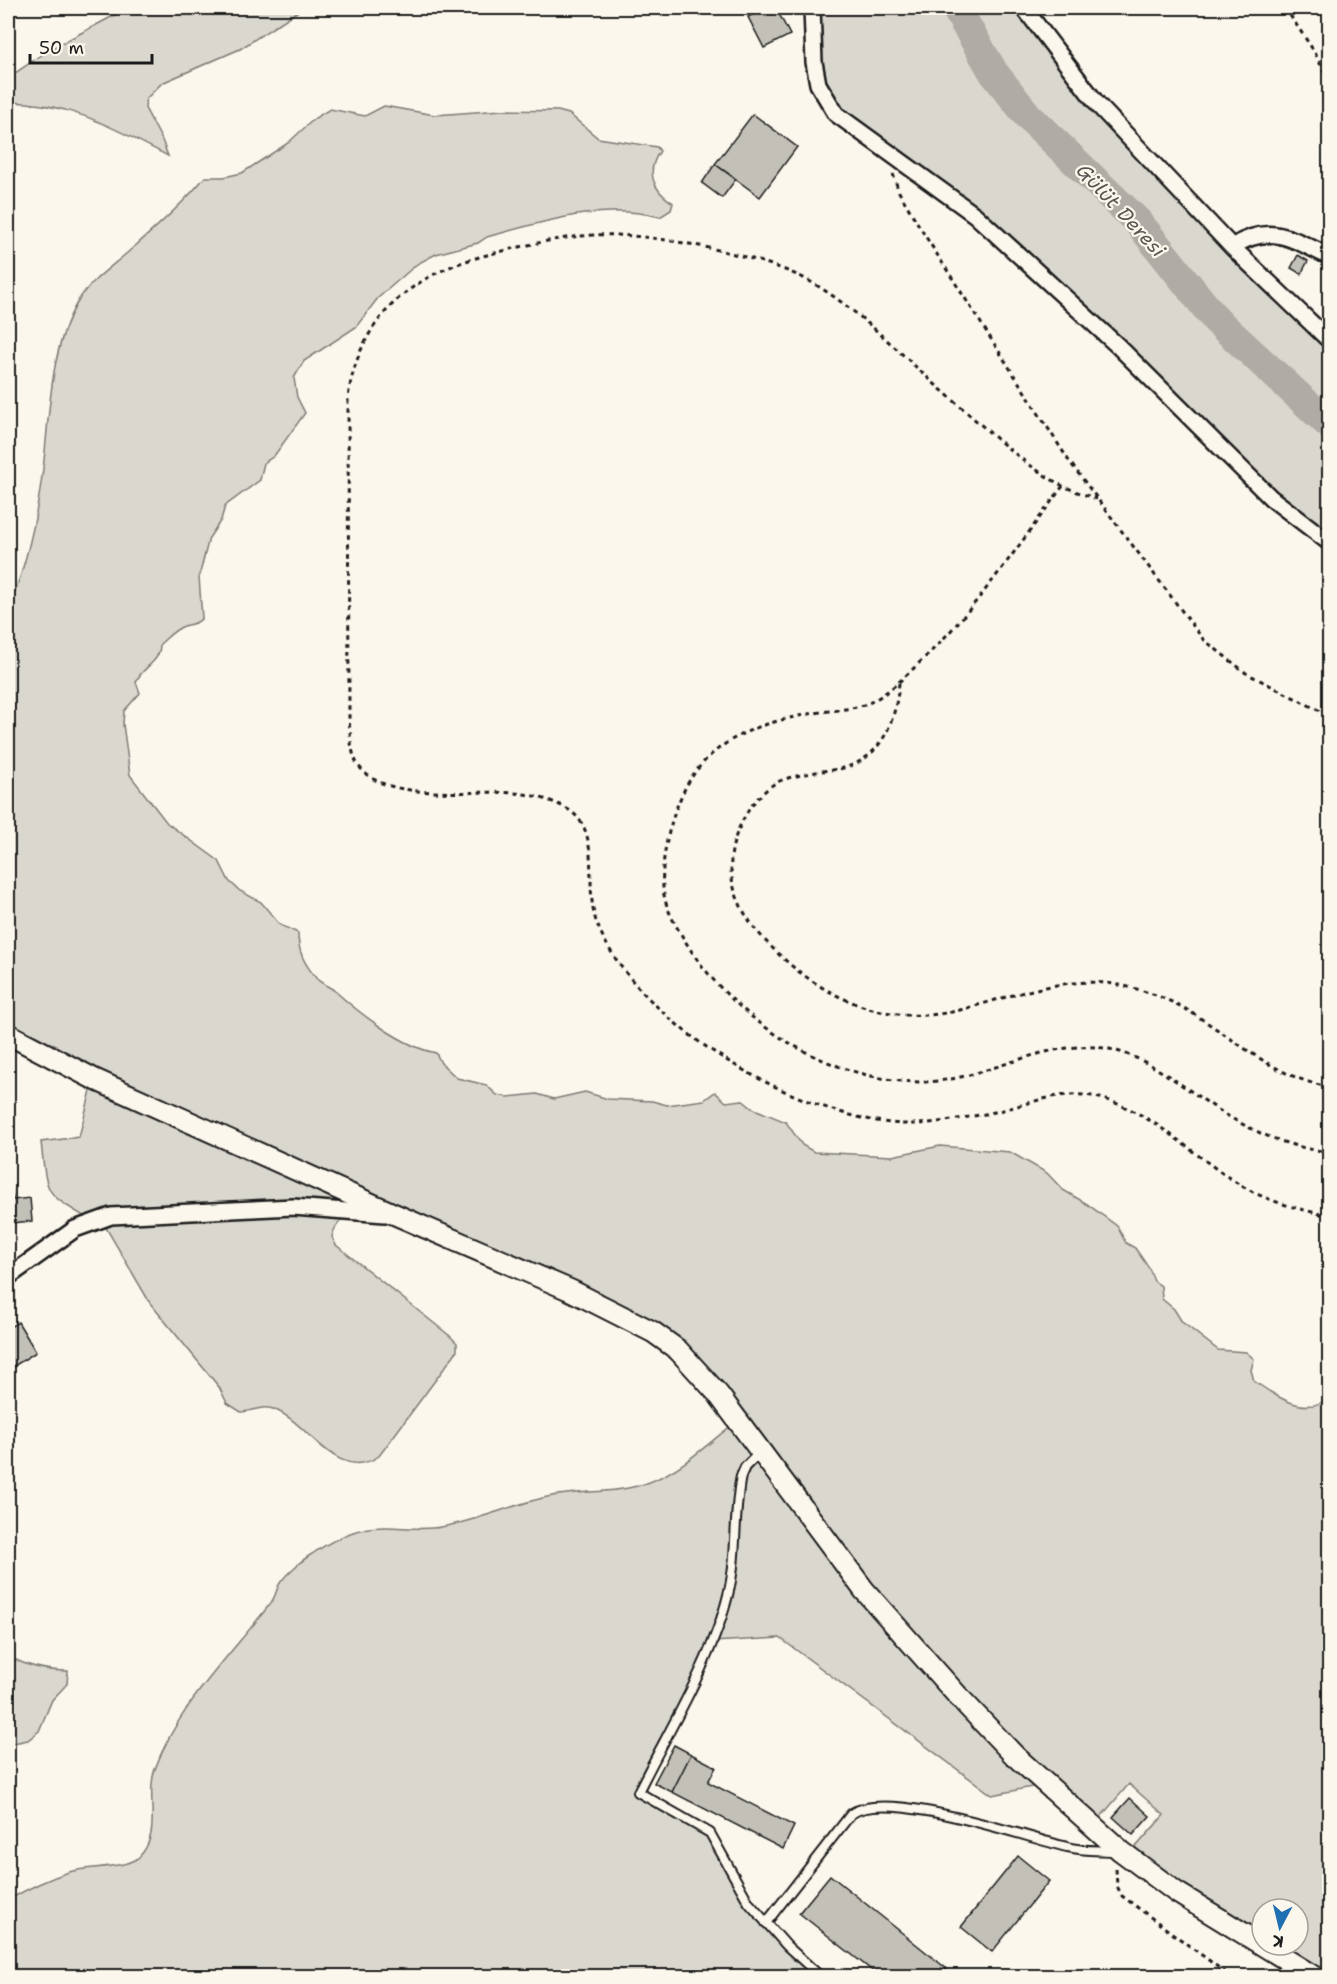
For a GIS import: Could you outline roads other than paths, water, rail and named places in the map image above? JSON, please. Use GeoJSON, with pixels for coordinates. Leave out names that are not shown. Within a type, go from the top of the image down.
{"type":"FeatureCollection","features":[{"type":"Feature","properties":{"kind":"street"},"geometry":{"type":"LineString","coordinates":[[812,8],[814,62],[818,84],[824,99],[836,114],[975,215],[1118,346],[1271,498],[1329,543]]}},
{"type":"Feature","properties":{"kind":"street"},"geometry":{"type":"LineString","coordinates":[[1024,8],[1098,105],[1232,247],[1329,341]]}},
{"type":"Feature","properties":{"kind":"street"},"geometry":{"type":"LineString","coordinates":[[1232,247],[1259,233],[1274,233],[1329,257]]}},
{"type":"Feature","properties":{"kind":"street"},"geometry":{"type":"LineString","coordinates":[[8,1034],[94,1079],[572,1291],[653,1332],[698,1371],[761,1450],[864,1590],[1015,1756],[1121,1851],[1176,1892],[1313,1977]]}},
{"type":"Feature","properties":{"kind":"street"},"geometry":{"type":"LineString","coordinates":[[8,1277],[75,1229],[111,1216],[293,1207],[394,1214]]}},
{"type":"Feature","properties":{"kind":"lane"},"geometry":{"type":"LineString","coordinates":[[761,1450],[745,1467],[741,1476],[730,1585],[713,1642],[638,1792],[710,1833],[749,1904],[820,1977]]}},
{"type":"Feature","properties":{"kind":"lane"},"geometry":{"type":"LineString","coordinates":[[766,1923],[851,1814],[859,1808],[875,1806],[946,1814],[1070,1848],[1121,1851]]}},
{"type":"Feature","properties":{"kind":"waterway","name":"Gülüt Deresi"},"geometry":{"type":"LineString","coordinates":[[956,8],[994,73],[1028,116],[1138,222],[1216,320],[1330,425]]}}]}
